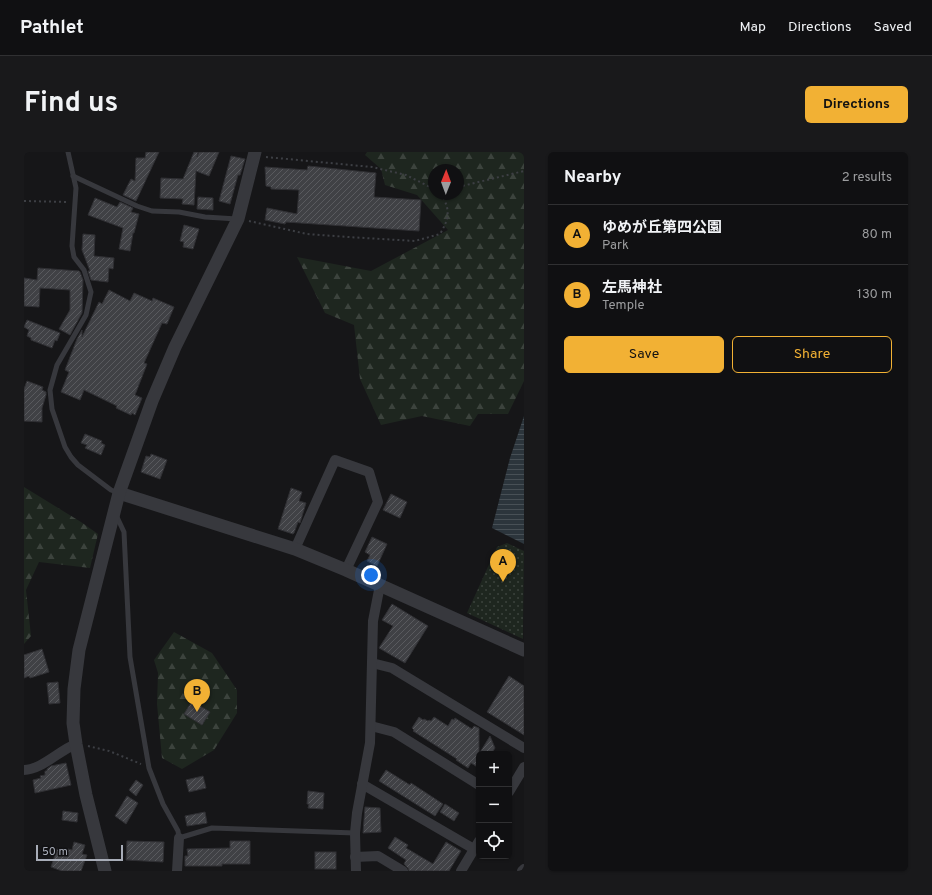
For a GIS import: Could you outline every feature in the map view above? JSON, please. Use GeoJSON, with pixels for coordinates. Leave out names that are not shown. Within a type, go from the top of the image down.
{"type":"FeatureCollection","features":[{"type":"Feature","properties":{"kind":"street"},"geometry":{"type":"LineString","coordinates":[[105,871],[86,794],[76,744],[73,706],[75,671],[119,493],[152,401],[175,347],[238,219],[254,154]]}},
{"type":"Feature","properties":{"kind":"street"},"geometry":{"type":"LineString","coordinates":[[295,549],[335,460],[369,472],[378,502],[346,570]]}},
{"type":"Feature","properties":{"kind":"street"},"geometry":{"type":"LineString","coordinates":[[119,493],[295,549],[346,570],[524,650]]}},
{"type":"Feature","properties":{"kind":"street"},"geometry":{"type":"LineString","coordinates":[[356,871],[355,833],[357,813],[370,743],[373,621],[380,585]]}},
{"type":"Feature","properties":{"kind":"street"},"geometry":{"type":"LineString","coordinates":[[372,663],[392,668],[524,748]]}},
{"type":"Feature","properties":{"kind":"street"},"geometry":{"type":"LineString","coordinates":[[371,726],[394,732],[476,783]]}},
{"type":"Feature","properties":{"kind":"street"},"geometry":{"type":"LineString","coordinates":[[24,770],[29,770],[45,762],[66,748],[76,744]]}},
{"type":"Feature","properties":{"kind":"street"},"geometry":{"type":"LineString","coordinates":[[512,787],[524,767]]}},
{"type":"Feature","properties":{"kind":"street"},"geometry":{"type":"LineString","coordinates":[[362,784],[476,844]]}},
{"type":"Feature","properties":{"kind":"street"},"geometry":{"type":"LineString","coordinates":[[177,871],[179,838]]}},
{"type":"Feature","properties":{"kind":"street"},"geometry":{"type":"LineString","coordinates":[[461,871],[476,847]]}},
{"type":"Feature","properties":{"kind":"street"},"geometry":{"type":"LineString","coordinates":[[356,857],[378,856],[403,871]]}},
{"type":"Feature","properties":{"kind":"lane"},"geometry":{"type":"LineString","coordinates":[[68,152],[76,188],[72,246],[74,257],[84,270],[92,292],[86,315],[57,365],[50,390],[52,409],[65,447],[71,457],[78,465],[111,490],[119,493]]}},
{"type":"Feature","properties":{"kind":"lane"},"geometry":{"type":"LineString","coordinates":[[73,176],[137,206],[152,211],[179,212],[205,217],[238,219]]}},
{"type":"Feature","properties":{"kind":"lane"},"geometry":{"type":"LineString","coordinates":[[114,511],[124,532],[130,657],[149,768],[164,804],[178,831],[179,838],[212,828],[355,833]]}},
{"type":"Feature","properties":{"kind":"path"},"geometry":{"type":"LineString","coordinates":[[254,154],[372,167],[406,175],[428,186]]}},
{"type":"Feature","properties":{"kind":"path"},"geometry":{"type":"LineString","coordinates":[[464,186],[524,171]]}},
{"type":"Feature","properties":{"kind":"path"},"geometry":{"type":"LineString","coordinates":[[238,219],[307,234],[348,238],[415,241],[440,234],[448,221],[448,209],[445,200]]}},
{"type":"Feature","properties":{"kind":"path"},"geometry":{"type":"LineString","coordinates":[[24,201],[75,202]]}},
{"type":"Feature","properties":{"kind":"path"},"geometry":{"type":"LineString","coordinates":[[76,744],[109,751],[149,768]]}},
{"type":"Feature","properties":{"kind":"green space"},"geometry":{"type":"Polygon","coordinates":[[[367,152],[524,152],[524,381],[508,414],[478,414],[470,426],[422,416],[381,425],[360,379],[354,325],[325,313],[297,257],[371,271],[448,230],[417,195],[385,185],[381,169],[365,155],[367,152]]]}},
{"type":"Feature","properties":{"kind":"green space"},"geometry":{"type":"Polygon","coordinates":[[[24,487],[98,534],[90,568],[39,562],[26,590],[31,636],[24,644],[24,487]]]}},
{"type":"Feature","properties":{"kind":"green space"},"geometry":{"type":"Polygon","coordinates":[[[507,543],[524,551],[523,639],[467,613],[497,547],[507,543]]]}},
{"type":"Feature","properties":{"kind":"green space"},"geometry":{"type":"Polygon","coordinates":[[[174,632],[212,653],[237,690],[237,713],[214,750],[182,769],[162,758],[157,704],[158,673],[154,660],[174,632]]]}},
{"type":"Feature","properties":{"kind":"shaded area"},"geometry":{"type":"Polygon","coordinates":[[[524,416],[524,544],[492,528],[510,458],[524,416]]]}},
{"type":"Feature","properties":{"kind":"building"},"geometry":{"type":"Polygon","coordinates":[[[146,152],[159,152],[136,201],[123,195],[131,179],[135,181],[136,158],[145,158],[146,152]]]}},
{"type":"Feature","properties":{"kind":"building"},"geometry":{"type":"Polygon","coordinates":[[[194,152],[198,152],[197,157],[199,152],[219,152],[209,176],[196,171],[194,205],[182,204],[183,199],[160,198],[161,178],[183,179],[194,152]]]}},
{"type":"Feature","properties":{"kind":"building"},"geometry":{"type":"Polygon","coordinates":[[[231,156],[245,159],[240,175],[238,175],[230,204],[219,201],[231,156]]]}},
{"type":"Feature","properties":{"kind":"building"},"geometry":{"type":"Polygon","coordinates":[[[308,166],[376,173],[374,197],[421,200],[419,231],[286,222],[285,224],[265,220],[267,208],[297,214],[299,190],[271,189],[271,187],[266,186],[265,167],[307,170],[308,166]]]}},
{"type":"Feature","properties":{"kind":"building"},"geometry":{"type":"Polygon","coordinates":[[[198,197],[213,198],[213,210],[197,209],[198,197]]]}},
{"type":"Feature","properties":{"kind":"building"},"geometry":{"type":"Polygon","coordinates":[[[95,198],[117,207],[120,202],[133,208],[131,212],[139,214],[133,233],[130,251],[119,249],[123,228],[88,215],[95,198]]]}},
{"type":"Feature","properties":{"kind":"building"},"geometry":{"type":"Polygon","coordinates":[[[184,225],[199,229],[193,249],[183,247],[184,242],[180,241],[184,225]]]}},
{"type":"Feature","properties":{"kind":"building"},"geometry":{"type":"Polygon","coordinates":[[[83,234],[95,235],[94,256],[114,258],[113,269],[109,268],[108,282],[91,280],[88,271],[90,271],[82,250],[83,234]]]}},
{"type":"Feature","properties":{"kind":"building"},"geometry":{"type":"Polygon","coordinates":[[[38,268],[80,272],[83,280],[82,313],[70,335],[59,329],[70,310],[70,290],[40,288],[39,307],[24,306],[24,278],[37,280],[38,268]]]}},
{"type":"Feature","properties":{"kind":"building"},"geometry":{"type":"Polygon","coordinates":[[[109,290],[130,301],[134,293],[152,301],[153,298],[174,307],[167,324],[162,323],[144,363],[147,364],[135,395],[142,398],[135,415],[132,413],[131,415],[116,408],[117,406],[84,390],[80,400],[61,392],[69,372],[65,370],[77,339],[82,330],[82,337],[99,302],[102,304],[109,290]]]}},
{"type":"Feature","properties":{"kind":"building"},"geometry":{"type":"Polygon","coordinates":[[[27,320],[60,333],[52,348],[31,340],[31,338],[27,336],[29,330],[24,327],[27,320]]]}},
{"type":"Feature","properties":{"kind":"building"},"geometry":{"type":"Polygon","coordinates":[[[27,381],[43,387],[42,390],[46,392],[42,408],[42,422],[24,421],[24,389],[27,381]]]}},
{"type":"Feature","properties":{"kind":"building"},"geometry":{"type":"Polygon","coordinates":[[[85,434],[102,441],[101,443],[105,445],[101,455],[85,448],[87,445],[81,443],[85,434]]]}},
{"type":"Feature","properties":{"kind":"building"},"geometry":{"type":"Polygon","coordinates":[[[151,454],[167,460],[160,479],[141,472],[146,456],[150,457],[151,454]]]}},
{"type":"Feature","properties":{"kind":"building"},"geometry":{"type":"Polygon","coordinates":[[[291,488],[302,492],[299,501],[306,503],[300,523],[298,522],[293,534],[278,529],[291,488]]]}},
{"type":"Feature","properties":{"kind":"building"},"geometry":{"type":"Polygon","coordinates":[[[391,494],[407,502],[400,518],[383,510],[391,494]]]}},
{"type":"Feature","properties":{"kind":"building"},"geometry":{"type":"Polygon","coordinates":[[[372,537],[387,544],[377,566],[367,561],[370,555],[365,552],[372,537]]]}},
{"type":"Feature","properties":{"kind":"building"},"geometry":{"type":"Polygon","coordinates":[[[392,604],[428,626],[405,663],[379,648],[393,626],[382,620],[392,604]]]}},
{"type":"Feature","properties":{"kind":"building"},"geometry":{"type":"Polygon","coordinates":[[[42,649],[49,672],[30,678],[29,676],[24,678],[24,655],[42,649]]]}},
{"type":"Feature","properties":{"kind":"building"},"geometry":{"type":"Polygon","coordinates":[[[509,676],[524,686],[524,735],[487,712],[509,676]]]}},
{"type":"Feature","properties":{"kind":"building"},"geometry":{"type":"Polygon","coordinates":[[[58,682],[60,703],[49,704],[47,683],[58,682]]]}},
{"type":"Feature","properties":{"kind":"building"},"geometry":{"type":"Polygon","coordinates":[[[192,701],[210,712],[202,725],[184,714],[192,701]]]}},
{"type":"Feature","properties":{"kind":"building"},"geometry":{"type":"Polygon","coordinates":[[[419,717],[423,720],[431,721],[434,717],[448,726],[452,719],[454,720],[455,718],[472,729],[474,726],[479,728],[479,751],[476,751],[476,766],[471,763],[468,768],[456,760],[457,759],[413,731],[414,730],[412,728],[419,717]]]}},
{"type":"Feature","properties":{"kind":"building"},"geometry":{"type":"Polygon","coordinates":[[[490,736],[495,748],[493,751],[481,751],[490,736]]]}},
{"type":"Feature","properties":{"kind":"building"},"geometry":{"type":"Polygon","coordinates":[[[66,763],[71,785],[35,793],[33,780],[41,778],[40,776],[45,775],[45,771],[47,771],[47,769],[51,766],[66,763]]]}},
{"type":"Feature","properties":{"kind":"building"},"geometry":{"type":"Polygon","coordinates":[[[386,770],[410,785],[411,783],[443,804],[435,816],[379,781],[386,770]]]}},
{"type":"Feature","properties":{"kind":"building"},"geometry":{"type":"Polygon","coordinates":[[[203,776],[206,788],[189,792],[186,780],[203,776]]]}},
{"type":"Feature","properties":{"kind":"building"},"geometry":{"type":"Polygon","coordinates":[[[136,780],[143,785],[136,796],[129,790],[136,780]]]}},
{"type":"Feature","properties":{"kind":"building"},"geometry":{"type":"Polygon","coordinates":[[[308,791],[324,793],[323,809],[308,808],[308,791]]]}},
{"type":"Feature","properties":{"kind":"building"},"geometry":{"type":"Polygon","coordinates":[[[127,796],[138,803],[126,824],[115,816],[127,796]]]}},
{"type":"Feature","properties":{"kind":"building"},"geometry":{"type":"Polygon","coordinates":[[[445,804],[459,813],[454,821],[440,812],[445,804]]]}},
{"type":"Feature","properties":{"kind":"building"},"geometry":{"type":"Polygon","coordinates":[[[365,807],[380,808],[381,832],[363,833],[365,807]]]}},
{"type":"Feature","properties":{"kind":"building"},"geometry":{"type":"Polygon","coordinates":[[[63,811],[78,813],[77,822],[62,820],[63,811]]]}},
{"type":"Feature","properties":{"kind":"building"},"geometry":{"type":"Polygon","coordinates":[[[205,812],[207,823],[187,826],[185,816],[205,812]]]}},
{"type":"Feature","properties":{"kind":"building"},"geometry":{"type":"Polygon","coordinates":[[[395,837],[408,845],[406,848],[433,864],[446,842],[461,851],[449,871],[409,871],[404,864],[406,860],[388,848],[395,837]]]}},
{"type":"Feature","properties":{"kind":"building"},"geometry":{"type":"Polygon","coordinates":[[[127,841],[164,842],[163,862],[126,860],[127,841]]]}},
{"type":"Feature","properties":{"kind":"building"},"geometry":{"type":"Polygon","coordinates":[[[230,841],[250,841],[250,864],[185,866],[185,856],[188,856],[187,849],[230,848],[230,841]]]}},
{"type":"Feature","properties":{"kind":"building"},"geometry":{"type":"Polygon","coordinates":[[[74,842],[85,845],[82,854],[87,855],[81,871],[62,871],[51,867],[57,849],[67,853],[68,849],[72,850],[74,842]]]}},
{"type":"Feature","properties":{"kind":"building"},"geometry":{"type":"Polygon","coordinates":[[[315,852],[336,852],[336,869],[315,869],[315,852]]]}},
{"type":"Feature","properties":{"kind":"place","name":"ゆめが丘第四公園"},"geometry":{"type":"Point","coordinates":[503,582]}},
{"type":"Feature","properties":{"kind":"place","name":"左馬神社"},"geometry":{"type":"Point","coordinates":[197,712]}}]}
